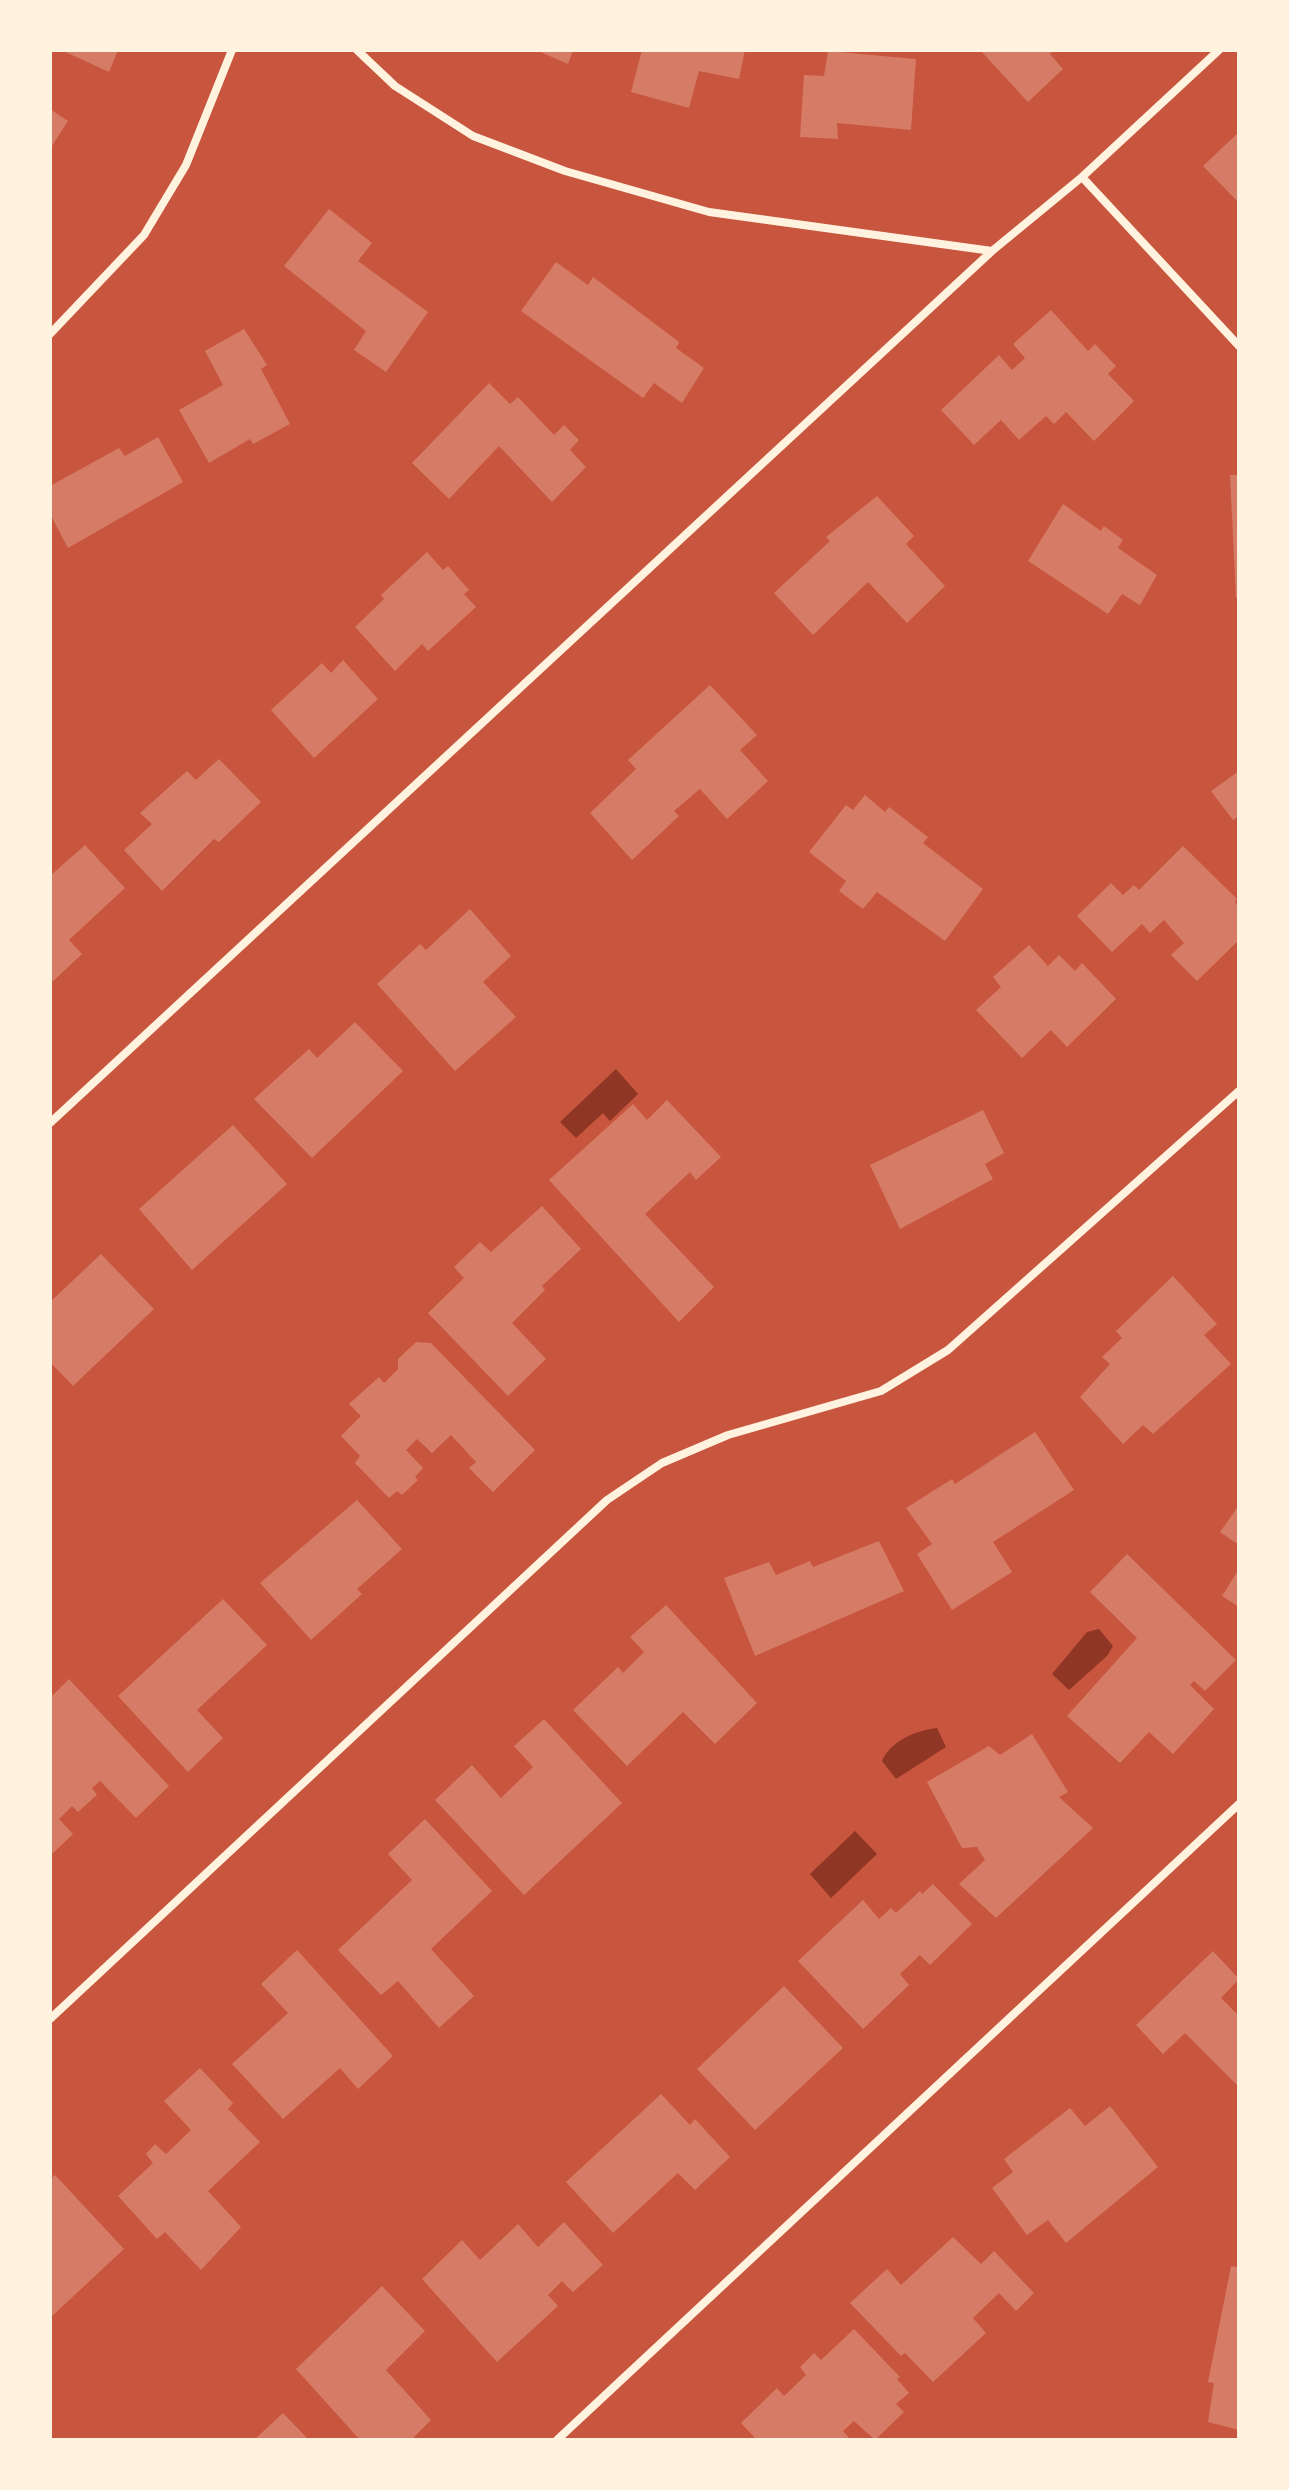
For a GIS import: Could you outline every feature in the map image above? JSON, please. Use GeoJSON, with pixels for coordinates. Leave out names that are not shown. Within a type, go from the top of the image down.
{"type":"FeatureCollection","features":[{"type":"Feature","properties":{"kind":"street"},"geometry":{"type":"LineString","coordinates":[[50,334],[144,235],[186,165],[232,50]]}},
{"type":"Feature","properties":{"kind":"street"},"geometry":{"type":"LineString","coordinates":[[357,50],[395,86],[473,136],[565,171],[709,212],[992,251]]}},
{"type":"Feature","properties":{"kind":"street"},"geometry":{"type":"LineString","coordinates":[[50,1123],[992,251],[1082,177],[1219,50]]}},
{"type":"Feature","properties":{"kind":"street"},"geometry":{"type":"LineString","coordinates":[[1082,177],[1239,346]]}},
{"type":"Feature","properties":{"kind":"street"},"geometry":{"type":"LineString","coordinates":[[50,2019],[607,1500],[662,1463],[728,1435],[881,1391],[948,1350],[1239,1091]]}},
{"type":"Feature","properties":{"kind":"street"},"geometry":{"type":"LineString","coordinates":[[557,2440],[1239,1804]]}},
{"type":"Feature","properties":{"kind":"shaded area"},"geometry":{"type":"Polygon","coordinates":[[[616,1069],[638,1094],[610,1121],[603,1113],[576,1138],[560,1122],[616,1069]]]}},
{"type":"Feature","properties":{"kind":"shaded area"},"geometry":{"type":"Polygon","coordinates":[[[1099,1629],[1113,1646],[1107,1656],[1069,1690],[1052,1674],[1087,1632],[1099,1629]]]}},
{"type":"Feature","properties":{"kind":"shaded area"},"geometry":{"type":"Polygon","coordinates":[[[937,1728],[946,1747],[896,1779],[882,1761],[886,1754],[905,1738],[937,1728]]]}},
{"type":"Feature","properties":{"kind":"shaded area"},"geometry":{"type":"Polygon","coordinates":[[[855,1831],[877,1854],[831,1898],[810,1874],[855,1831]]]}},
{"type":"Feature","properties":{"kind":"building"},"geometry":{"type":"Polygon","coordinates":[[[61,50],[118,50],[109,72],[61,50]]]}},
{"type":"Feature","properties":{"kind":"building"},"geometry":{"type":"Polygon","coordinates":[[[536,50],[573,50],[568,64],[536,50]]]}},
{"type":"Feature","properties":{"kind":"building"},"geometry":{"type":"Polygon","coordinates":[[[642,50],[745,50],[739,79],[699,71],[689,108],[631,92],[642,50]]]}},
{"type":"Feature","properties":{"kind":"building"},"geometry":{"type":"Polygon","coordinates":[[[980,50],[1054,50],[1050,54],[1063,69],[1028,102],[980,50]]]}},
{"type":"Feature","properties":{"kind":"building"},"geometry":{"type":"Polygon","coordinates":[[[828,51],[916,59],[911,130],[837,123],[838,139],[800,137],[804,75],[824,76],[828,51]]]}},
{"type":"Feature","properties":{"kind":"building"},"geometry":{"type":"Polygon","coordinates":[[[50,109],[68,121],[50,149],[50,109]]]}},
{"type":"Feature","properties":{"kind":"building"},"geometry":{"type":"Polygon","coordinates":[[[1239,132],[1239,203],[1203,166],[1239,132]]]}},
{"type":"Feature","properties":{"kind":"building"},"geometry":{"type":"Polygon","coordinates":[[[329,209],[372,243],[358,261],[428,312],[386,372],[354,350],[366,331],[284,266],[329,209]]]}},
{"type":"Feature","properties":{"kind":"building"},"geometry":{"type":"Polygon","coordinates":[[[556,262],[588,285],[593,277],[679,342],[676,348],[704,368],[682,403],[654,383],[643,398],[521,311],[556,262]]]}},
{"type":"Feature","properties":{"kind":"building"},"geometry":{"type":"Polygon","coordinates":[[[1051,310],[1088,351],[1095,344],[1116,366],[1108,374],[1134,401],[1094,441],[1066,412],[1054,424],[1046,416],[1019,440],[1001,420],[974,445],[941,410],[999,355],[1012,370],[1025,358],[1013,344],[1051,310]]]}},
{"type":"Feature","properties":{"kind":"building"},"geometry":{"type":"Polygon","coordinates":[[[244,329],[267,365],[261,369],[290,424],[253,444],[250,439],[209,463],[179,410],[223,385],[205,351],[244,329]]]}},
{"type":"Feature","properties":{"kind":"building"},"geometry":{"type":"Polygon","coordinates":[[[489,383],[510,404],[518,397],[554,435],[564,425],[579,440],[570,450],[586,467],[552,502],[499,446],[449,499],[412,463],[489,383]]]}},
{"type":"Feature","properties":{"kind":"building"},"geometry":{"type":"Polygon","coordinates":[[[158,437],[183,482],[68,548],[50,514],[50,486],[119,448],[125,456],[158,437]]]}},
{"type":"Feature","properties":{"kind":"building"},"geometry":{"type":"Polygon","coordinates":[[[1230,475],[1239,475],[1239,598],[1236,598],[1230,475]]]}},
{"type":"Feature","properties":{"kind":"building"},"geometry":{"type":"Polygon","coordinates":[[[877,496],[914,536],[906,544],[945,586],[907,623],[868,582],[813,635],[774,593],[830,541],[826,537],[877,496]]]}},
{"type":"Feature","properties":{"kind":"building"},"geometry":{"type":"Polygon","coordinates":[[[1063,504],[1101,531],[1104,526],[1123,540],[1118,548],[1157,575],[1140,605],[1122,594],[1108,614],[1028,561],[1063,504]]]}},
{"type":"Feature","properties":{"kind":"building"},"geometry":{"type":"Polygon","coordinates":[[[427,552],[443,570],[448,566],[469,590],[464,594],[476,607],[428,651],[422,644],[395,671],[355,627],[384,599],[381,595],[427,552]]]}},
{"type":"Feature","properties":{"kind":"building"},"geometry":{"type":"Polygon","coordinates":[[[343,660],[378,699],[314,758],[271,710],[322,663],[331,673],[343,660]]]}},
{"type":"Feature","properties":{"kind":"building"},"geometry":{"type":"Polygon","coordinates":[[[710,685],[757,735],[740,750],[768,781],[727,819],[700,789],[674,811],[679,816],[632,860],[590,813],[636,769],[628,760],[710,685]]]}},
{"type":"Feature","properties":{"kind":"building"},"geometry":{"type":"Polygon","coordinates":[[[219,759],[261,802],[219,842],[214,839],[162,891],[124,850],[152,824],[140,813],[187,771],[196,780],[219,759]]]}},
{"type":"Feature","properties":{"kind":"building"},"geometry":{"type":"Polygon","coordinates":[[[1239,771],[1239,816],[1233,820],[1211,791],[1239,771]]]}},
{"type":"Feature","properties":{"kind":"building"},"geometry":{"type":"Polygon","coordinates":[[[865,795],[885,812],[889,807],[928,837],[923,843],[983,889],[945,941],[877,892],[863,909],[839,891],[846,881],[809,852],[846,805],[853,810],[865,795]]]}},
{"type":"Feature","properties":{"kind":"building"},"geometry":{"type":"Polygon","coordinates":[[[85,845],[125,888],[69,940],[82,954],[50,984],[50,876],[85,845]]]}},
{"type":"Feature","properties":{"kind":"building"},"geometry":{"type":"Polygon","coordinates":[[[1183,846],[1237,899],[1235,902],[1239,907],[1239,940],[1197,981],[1171,955],[1184,943],[1164,920],[1150,933],[1142,924],[1112,952],[1077,916],[1111,883],[1123,895],[1134,885],[1139,890],[1183,846]]]}},
{"type":"Feature","properties":{"kind":"building"},"geometry":{"type":"Polygon","coordinates":[[[470,909],[511,956],[483,982],[516,1017],[455,1071],[377,984],[420,944],[426,950],[470,909]]]}},
{"type":"Feature","properties":{"kind":"building"},"geometry":{"type":"Polygon","coordinates":[[[1029,945],[1048,966],[1059,955],[1075,971],[1082,963],[1116,999],[1067,1047],[1051,1030],[1022,1058],[976,1010],[1001,987],[993,977],[1029,945]]]}},
{"type":"Feature","properties":{"kind":"building"},"geometry":{"type":"Polygon","coordinates":[[[355,1022],[403,1071],[312,1158],[254,1099],[309,1049],[317,1058],[355,1022]]]}},
{"type":"Feature","properties":{"kind":"building"},"geometry":{"type":"Polygon","coordinates":[[[667,1100],[721,1157],[696,1180],[690,1172],[645,1214],[714,1287],[679,1322],[549,1180],[633,1104],[647,1120],[667,1100]]]}},
{"type":"Feature","properties":{"kind":"building"},"geometry":{"type":"Polygon","coordinates":[[[983,1110],[1004,1153],[985,1164],[993,1179],[900,1229],[870,1165],[983,1110]]]}},
{"type":"Feature","properties":{"kind":"building"},"geometry":{"type":"Polygon","coordinates":[[[233,1125],[287,1184],[192,1270],[139,1209],[233,1125]]]}},
{"type":"Feature","properties":{"kind":"building"},"geometry":{"type":"Polygon","coordinates":[[[542,1206],[581,1249],[542,1286],[545,1290],[512,1323],[546,1359],[508,1396],[428,1313],[464,1278],[454,1267],[480,1242],[491,1252],[542,1206]]]}},
{"type":"Feature","properties":{"kind":"building"},"geometry":{"type":"Polygon","coordinates":[[[101,1254],[154,1309],[73,1386],[50,1362],[50,1302],[101,1254]]]}},
{"type":"Feature","properties":{"kind":"building"},"geometry":{"type":"Polygon","coordinates":[[[1173,1276],[1217,1324],[1204,1335],[1231,1364],[1153,1434],[1143,1425],[1123,1444],[1080,1397],[1110,1364],[1102,1357],[1122,1338],[1116,1331],[1173,1276]]]}},
{"type":"Feature","properties":{"kind":"building"},"geometry":{"type":"Polygon","coordinates":[[[416,1342],[431,1343],[535,1450],[493,1492],[469,1468],[476,1462],[451,1435],[432,1453],[417,1439],[406,1450],[423,1468],[415,1477],[418,1480],[402,1495],[397,1491],[389,1498],[355,1463],[360,1456],[341,1436],[361,1416],[349,1404],[379,1377],[384,1383],[398,1369],[398,1359],[416,1342]]]}},
{"type":"Feature","properties":{"kind":"building"},"geometry":{"type":"Polygon","coordinates":[[[1035,1432],[1074,1490],[993,1542],[1012,1572],[952,1610],[917,1554],[932,1544],[906,1508],[952,1479],[955,1484],[1035,1432]]]}},
{"type":"Feature","properties":{"kind":"building"},"geometry":{"type":"Polygon","coordinates":[[[357,1500],[402,1549],[357,1589],[362,1594],[311,1640],[260,1583],[357,1500]]]}},
{"type":"Feature","properties":{"kind":"building"},"geometry":{"type":"Polygon","coordinates":[[[1239,1505],[1239,1545],[1220,1532],[1239,1505]]]}},
{"type":"Feature","properties":{"kind":"building"},"geometry":{"type":"Polygon","coordinates":[[[879,1541],[904,1591],[755,1656],[724,1578],[769,1562],[776,1575],[810,1561],[813,1567],[879,1541]]]}},
{"type":"Feature","properties":{"kind":"building"},"geometry":{"type":"Polygon","coordinates":[[[1127,1554],[1236,1660],[1205,1691],[1194,1681],[1190,1685],[1214,1709],[1173,1754],[1149,1732],[1120,1763],[1067,1716],[1137,1638],[1090,1592],[1127,1554]]]}},
{"type":"Feature","properties":{"kind":"building"},"geometry":{"type":"Polygon","coordinates":[[[1239,1569],[1239,1607],[1222,1596],[1239,1569]]]}},
{"type":"Feature","properties":{"kind":"building"},"geometry":{"type":"Polygon","coordinates":[[[223,1599],[267,1645],[197,1710],[223,1738],[188,1772],[118,1696],[223,1599]]]}},
{"type":"Feature","properties":{"kind":"building"},"geometry":{"type":"Polygon","coordinates":[[[666,1605],[757,1703],[715,1744],[683,1712],[627,1766],[573,1710],[618,1667],[623,1673],[644,1652],[630,1637],[666,1605]]]}},
{"type":"Feature","properties":{"kind":"building"},"geometry":{"type":"Polygon","coordinates":[[[69,1679],[169,1786],[136,1818],[100,1781],[92,1788],[97,1795],[78,1812],[72,1806],[59,1819],[73,1834],[50,1856],[50,1698],[69,1679]]]}},
{"type":"Feature","properties":{"kind":"building"},"geometry":{"type":"Polygon","coordinates":[[[544,1719],[622,1803],[524,1895],[435,1800],[472,1765],[501,1798],[533,1767],[514,1746],[544,1719]]]}},
{"type":"Feature","properties":{"kind":"building"},"geometry":{"type":"Polygon","coordinates":[[[1032,1734],[1068,1792],[1059,1797],[1093,1828],[996,1918],[959,1884],[985,1860],[977,1847],[962,1848],[927,1782],[989,1746],[1000,1755],[1032,1734]]]}},
{"type":"Feature","properties":{"kind":"building"},"geometry":{"type":"Polygon","coordinates":[[[425,1819],[492,1891],[431,1949],[474,1996],[439,2028],[398,1981],[381,1995],[338,1950],[412,1880],[388,1854],[425,1819]]]}},
{"type":"Feature","properties":{"kind":"building"},"geometry":{"type":"Polygon","coordinates":[[[933,1884],[972,1924],[930,1965],[920,1955],[900,1974],[909,1985],[863,2029],[798,1961],[863,1900],[879,1919],[891,1908],[896,1913],[920,1891],[922,1894],[933,1884]]]}},
{"type":"Feature","properties":{"kind":"building"},"geometry":{"type":"Polygon","coordinates":[[[297,1950],[393,2056],[358,2089],[340,2068],[283,2119],[232,2064],[288,2013],[261,1984],[297,1950]]]}},
{"type":"Feature","properties":{"kind":"building"},"geometry":{"type":"Polygon","coordinates":[[[1213,1951],[1239,1979],[1221,1998],[1239,2016],[1239,2087],[1185,2033],[1163,2054],[1136,2025],[1213,1951]]]}},
{"type":"Feature","properties":{"kind":"building"},"geometry":{"type":"Polygon","coordinates":[[[784,1986],[843,2048],[755,2130],[697,2069],[784,1986]]]}},
{"type":"Feature","properties":{"kind":"building"},"geometry":{"type":"Polygon","coordinates":[[[200,2068],[233,2103],[228,2109],[260,2142],[208,2191],[241,2227],[201,2270],[165,2232],[157,2239],[118,2196],[153,2163],[146,2154],[155,2144],[166,2154],[191,2130],[164,2101],[200,2068]]]}},
{"type":"Feature","properties":{"kind":"building"},"geometry":{"type":"Polygon","coordinates":[[[661,2094],[690,2125],[695,2119],[730,2157],[695,2190],[678,2173],[613,2233],[566,2182],[661,2094]]]}},
{"type":"Feature","properties":{"kind":"building"},"geometry":{"type":"Polygon","coordinates":[[[1110,2106],[1158,2167],[1066,2243],[1048,2220],[1027,2235],[992,2188],[1013,2172],[1004,2159],[1070,2108],[1085,2126],[1110,2106]]]}},
{"type":"Feature","properties":{"kind":"building"},"geometry":{"type":"Polygon","coordinates":[[[55,2175],[124,2249],[50,2318],[50,2179],[55,2175]]]}},
{"type":"Feature","properties":{"kind":"building"},"geometry":{"type":"Polygon","coordinates":[[[564,2222],[603,2265],[573,2292],[562,2281],[548,2295],[558,2306],[497,2362],[422,2279],[462,2240],[480,2260],[518,2224],[538,2247],[564,2222]]]}},
{"type":"Feature","properties":{"kind":"building"},"geometry":{"type":"Polygon","coordinates":[[[953,2237],[981,2264],[994,2251],[1034,2293],[1016,2311],[999,2293],[973,2318],[986,2333],[933,2382],[905,2353],[901,2356],[850,2303],[887,2269],[901,2285],[953,2237]]]}},
{"type":"Feature","properties":{"kind":"building"},"geometry":{"type":"Polygon","coordinates":[[[1231,2266],[1239,2267],[1239,2430],[1208,2422],[1214,2383],[1208,2382],[1231,2266]]]}},
{"type":"Feature","properties":{"kind":"building"},"geometry":{"type":"Polygon","coordinates":[[[382,2286],[425,2331],[386,2370],[431,2420],[411,2440],[360,2440],[296,2369],[382,2286]]]}},
{"type":"Feature","properties":{"kind":"building"},"geometry":{"type":"Polygon","coordinates":[[[854,2329],[900,2377],[897,2379],[909,2393],[896,2404],[904,2412],[875,2440],[854,2421],[843,2431],[851,2440],[757,2440],[741,2423],[777,2388],[784,2396],[806,2375],[800,2367],[814,2353],[821,2360],[854,2329]]]}},
{"type":"Feature","properties":{"kind":"building"},"geometry":{"type":"Polygon","coordinates":[[[283,2413],[309,2440],[254,2440],[283,2413]]]}}]}
